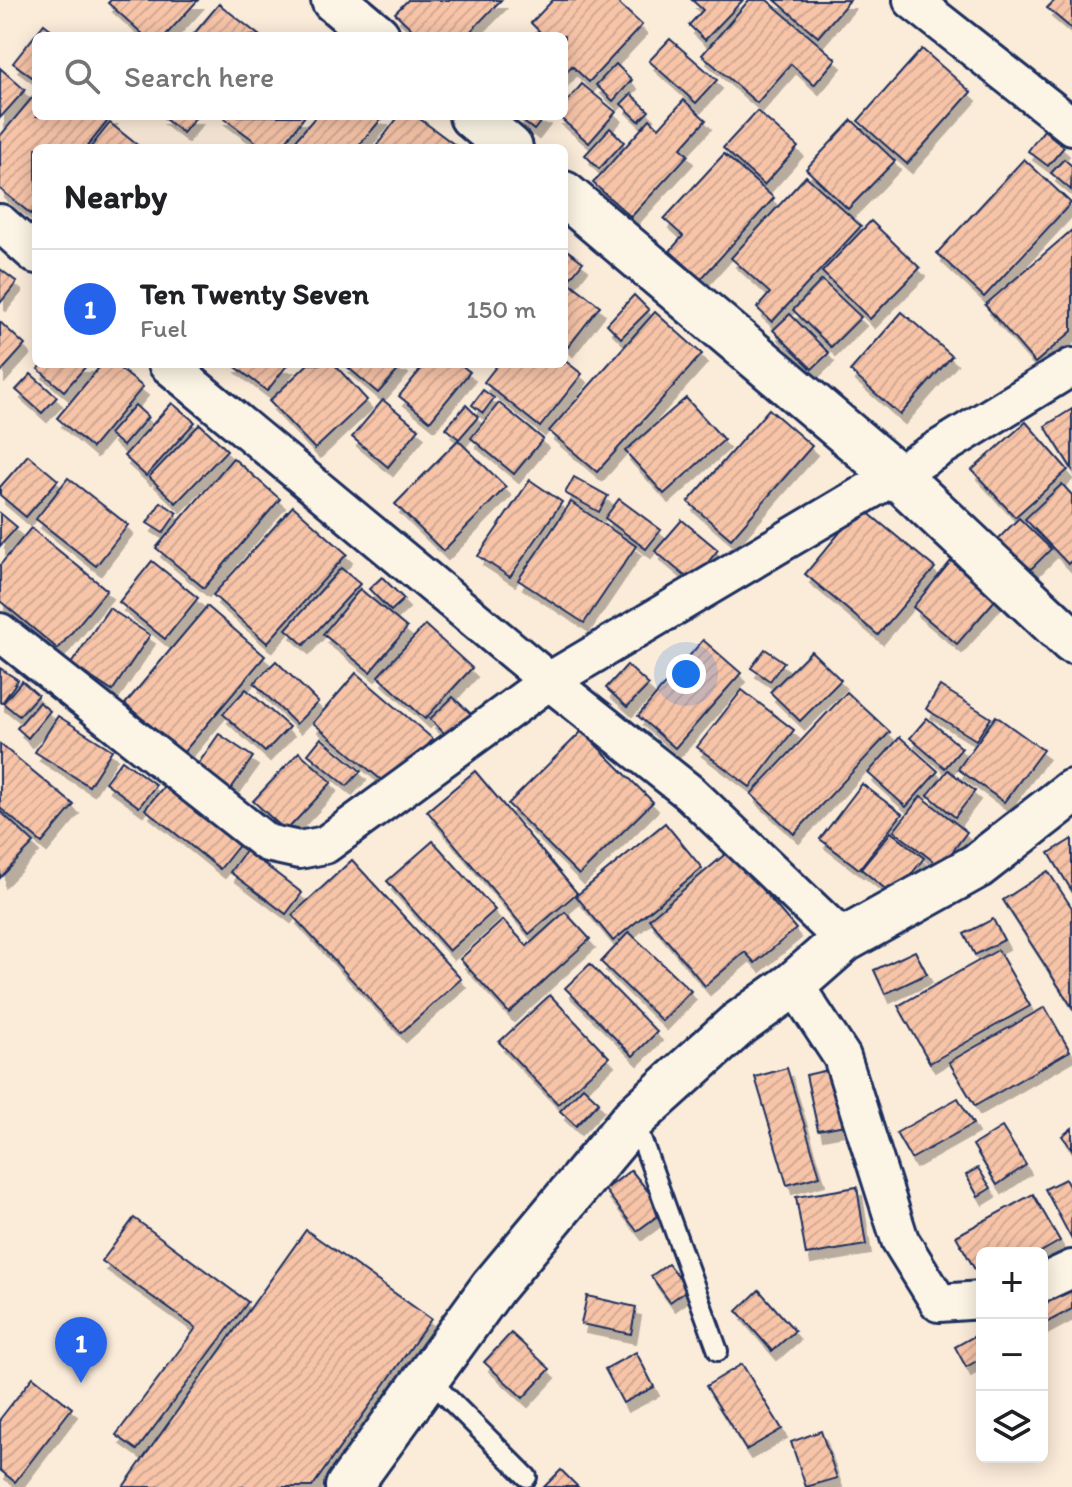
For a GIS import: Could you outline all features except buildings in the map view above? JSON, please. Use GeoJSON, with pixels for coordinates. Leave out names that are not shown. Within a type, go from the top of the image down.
{"type":"FeatureCollection","features":[{"type":"Feature","properties":{"kind":"street"},"geometry":{"type":"LineString","coordinates":[[334,0],[372,32]]}},
{"type":"Feature","properties":{"kind":"street"},"geometry":{"type":"LineString","coordinates":[[912,0],[1072,126]]}},
{"type":"Feature","properties":{"kind":"street"},"geometry":{"type":"LineString","coordinates":[[477,120],[505,144]]}},
{"type":"Feature","properties":{"kind":"street"},"geometry":{"type":"LineString","coordinates":[[568,197],[896,475],[1072,641]]}},
{"type":"Feature","properties":{"kind":"street"},"geometry":{"type":"LineString","coordinates":[[0,223],[32,251]]}},
{"type":"Feature","properties":{"kind":"street"},"geometry":{"type":"LineString","coordinates":[[0,632],[267,843],[299,850],[325,845],[549,681],[1072,367]]}},
{"type":"Feature","properties":{"kind":"street"},"geometry":{"type":"LineString","coordinates":[[172,368],[549,681],[690,793],[844,940]]}},
{"type":"Feature","properties":{"kind":"street"},"geometry":{"type":"LineString","coordinates":[[348,1487],[493,1287],[634,1118],[737,1025],[794,984],[844,940],[977,866],[1072,792]]}},
{"type":"Feature","properties":{"kind":"street"},"geometry":{"type":"LineString","coordinates":[[794,984],[842,1057],[900,1240],[939,1303],[976,1300]]}},
{"type":"Feature","properties":{"kind":"street"},"geometry":{"type":"LineString","coordinates":[[1048,1280],[1072,1269]]}},
{"type":"Feature","properties":{"kind":"lane"},"geometry":{"type":"LineString","coordinates":[[634,1118],[718,1351]]}},
{"type":"Feature","properties":{"kind":"lane"},"geometry":{"type":"LineString","coordinates":[[428,1378],[527,1477]]}},
{"type":"Feature","properties":{"kind":"place","name":"Ten Twenty Seven"},"geometry":{"type":"Point","coordinates":[81,1383]}}]}
